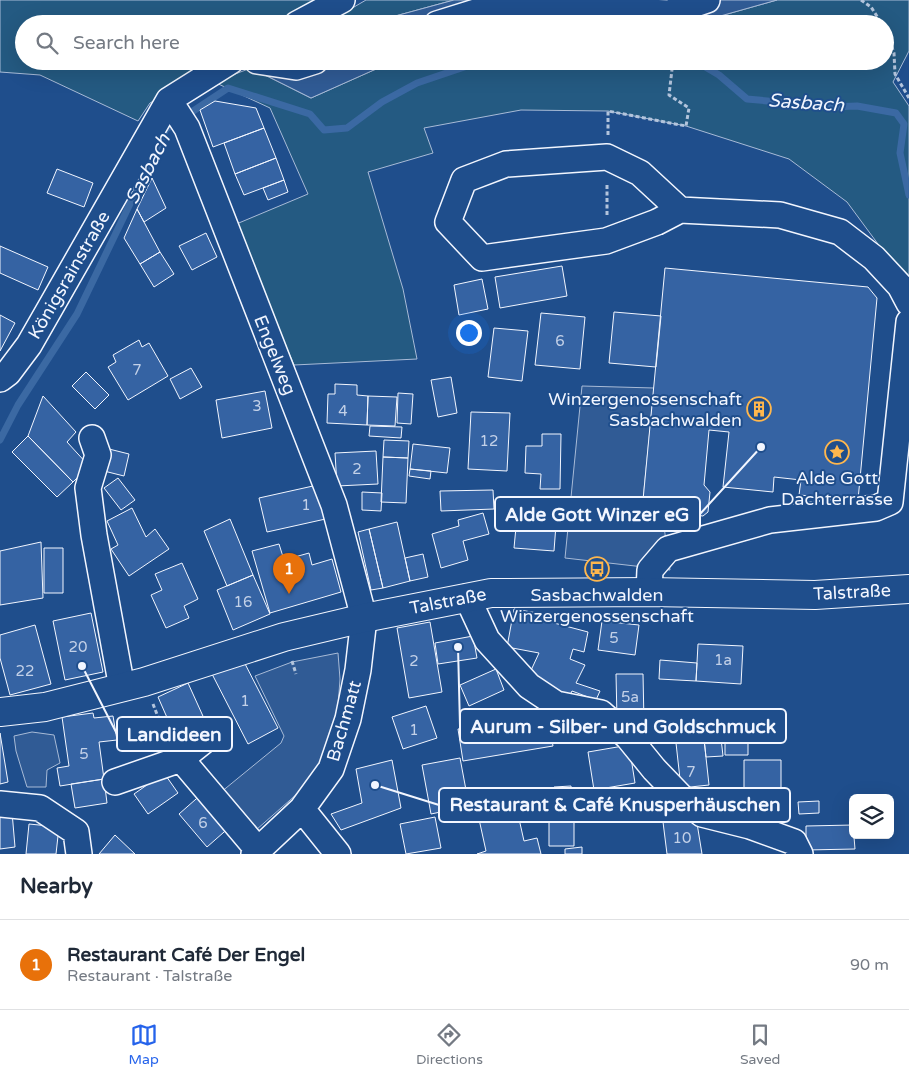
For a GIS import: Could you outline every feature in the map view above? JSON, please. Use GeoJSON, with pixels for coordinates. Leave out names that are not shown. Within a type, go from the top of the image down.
{"type":"FeatureCollection","features":[{"type":"Feature","properties":{"kind":"main road","name":"Talstraße"},"geometry":{"type":"LineString","coordinates":[[0,712],[45,707],[133,685],[284,636],[492,593],[649,592],[815,595],[909,589]]}},
{"type":"Feature","properties":{"kind":"street"},"geometry":{"type":"LineString","coordinates":[[314,15],[342,0]]}},
{"type":"Feature","properties":{"kind":"street"},"geometry":{"type":"LineString","coordinates":[[466,15],[498,5],[670,13],[707,0]]}},
{"type":"Feature","properties":{"kind":"street","name":"Königsrainstraße"},"geometry":{"type":"LineString","coordinates":[[0,379],[8,373],[29,346],[168,100],[216,70]]}},
{"type":"Feature","properties":{"kind":"street","name":"Engelweg"},"geometry":{"type":"LineString","coordinates":[[168,100],[187,128],[334,505],[364,618]]}},
{"type":"Feature","properties":{"kind":"street"},"geometry":{"type":"LineString","coordinates":[[680,210],[640,173],[608,157],[506,164],[464,180],[448,222],[482,258],[606,241],[657,222],[680,210],[780,215],[840,232],[874,258],[900,286],[909,303]]}},
{"type":"Feature","properties":{"kind":"street"},"geometry":{"type":"LineString","coordinates":[[649,592],[650,570],[668,550],[770,520],[876,508],[890,502],[909,322]]}},
{"type":"Feature","properties":{"kind":"street"},"geometry":{"type":"LineString","coordinates":[[92,438],[98,455],[88,488],[94,535],[133,685]]}},
{"type":"Feature","properties":{"kind":"street"},"geometry":{"type":"LineString","coordinates":[[467,597],[487,640],[529,686],[556,704],[602,713],[628,737],[654,769],[680,796],[702,814],[750,826],[794,842],[800,854]]}},
{"type":"Feature","properties":{"kind":"street","name":"Bachmatt"},"geometry":{"type":"LineString","coordinates":[[256,852],[302,809],[331,769],[348,719],[358,670],[364,618]]}},
{"type":"Feature","properties":{"kind":"street"},"geometry":{"type":"LineString","coordinates":[[115,782],[178,760],[211,735]]}},
{"type":"Feature","properties":{"kind":"street"},"geometry":{"type":"LineString","coordinates":[[178,760],[256,852]]}},
{"type":"Feature","properties":{"kind":"street"},"geometry":{"type":"LineString","coordinates":[[0,804],[40,808],[76,832],[78,854]]}},
{"type":"Feature","properties":{"kind":"street"},"geometry":{"type":"LineString","coordinates":[[302,809],[338,854]]}},
{"type":"Feature","properties":{"kind":"path"},"geometry":{"type":"LineString","coordinates":[[861,0],[871,7],[876,15]]}},
{"type":"Feature","properties":{"kind":"path"},"geometry":{"type":"LineString","coordinates":[[894,53],[895,74],[909,98]]}},
{"type":"Feature","properties":{"kind":"path"},"geometry":{"type":"LineString","coordinates":[[671,78],[672,70]]}},
{"type":"Feature","properties":{"kind":"path"},"geometry":{"type":"LineString","coordinates":[[133,685],[178,760]]}},
{"type":"Feature","properties":{"kind":"shaded area"},"geometry":{"type":"Polygon","coordinates":[[[0,0],[322,0],[298,15],[15,15],[15,70],[208,70],[150,103],[138,121],[40,75],[0,72],[0,0]]]}},
{"type":"Feature","properties":{"kind":"shaded area"},"geometry":{"type":"Polygon","coordinates":[[[366,0],[454,0],[399,15],[340,15],[366,0]]]}},
{"type":"Feature","properties":{"kind":"shaded area"},"geometry":{"type":"Polygon","coordinates":[[[454,0],[593,0],[665,5],[678,0],[777,0],[724,15],[399,15],[454,0]]]}},
{"type":"Feature","properties":{"kind":"shaded area"},"geometry":{"type":"Polygon","coordinates":[[[777,0],[909,0],[909,51],[893,82],[909,106],[909,286],[847,202],[789,159],[686,126],[608,111],[521,110],[424,128],[433,153],[368,172],[403,289],[417,359],[294,365],[234,225],[308,194],[270,108],[214,82],[246,70],[255,70],[311,98],[374,70],[894,70],[894,15],[724,15],[777,0]]]}},
{"type":"Feature","properties":{"kind":"shaded area"},"geometry":{"type":"Polygon","coordinates":[[[255,70],[374,70],[311,98],[255,70]]]}},
{"type":"Feature","properties":{"kind":"shaded area"},"geometry":{"type":"Polygon","coordinates":[[[582,386],[654,388],[643,500],[647,504],[658,505],[662,512],[670,570],[565,558],[582,386]]]}},
{"type":"Feature","properties":{"kind":"shaded area"},"geometry":{"type":"Polygon","coordinates":[[[338,653],[340,679],[338,707],[320,765],[298,793],[256,830],[215,797],[281,743],[284,736],[255,676],[292,662],[338,653]]]}},
{"type":"Feature","properties":{"kind":"shaded area"},"geometry":{"type":"Polygon","coordinates":[[[32,732],[54,735],[60,763],[47,770],[46,787],[27,787],[16,751],[14,736],[32,732]]]}},
{"type":"Feature","properties":{"kind":"building"},"geometry":{"type":"Polygon","coordinates":[[[215,101],[256,108],[264,128],[213,147],[200,110],[215,101]]]}},
{"type":"Feature","properties":{"kind":"building"},"geometry":{"type":"Polygon","coordinates":[[[264,128],[276,158],[235,174],[224,143],[264,128]]]}},
{"type":"Feature","properties":{"kind":"building"},"geometry":{"type":"Polygon","coordinates":[[[276,158],[284,180],[244,195],[235,174],[276,158]]]}},
{"type":"Feature","properties":{"kind":"building"},"geometry":{"type":"Polygon","coordinates":[[[57,169],[93,183],[84,207],[47,193],[57,169]]]}},
{"type":"Feature","properties":{"kind":"building"},"geometry":{"type":"Polygon","coordinates":[[[152,178],[166,208],[144,222],[137,209],[152,178]]]}},
{"type":"Feature","properties":{"kind":"building"},"geometry":{"type":"Polygon","coordinates":[[[284,180],[288,192],[268,200],[263,188],[284,180]]]}},
{"type":"Feature","properties":{"kind":"building"},"geometry":{"type":"Polygon","coordinates":[[[137,209],[160,252],[140,264],[124,238],[137,209]]]}},
{"type":"Feature","properties":{"kind":"building"},"geometry":{"type":"Polygon","coordinates":[[[206,233],[217,257],[192,270],[179,246],[206,233]]]}},
{"type":"Feature","properties":{"kind":"building"},"geometry":{"type":"Polygon","coordinates":[[[0,246],[48,267],[38,290],[0,273],[0,246]]]}},
{"type":"Feature","properties":{"kind":"building"},"geometry":{"type":"Polygon","coordinates":[[[160,252],[174,274],[154,287],[140,264],[160,252]]]}},
{"type":"Feature","properties":{"kind":"building"},"geometry":{"type":"Polygon","coordinates":[[[562,266],[567,296],[500,308],[495,277],[562,266]]]}},
{"type":"Feature","properties":{"kind":"building","name":"Winzergenossenschaft Sasbachwalden"},"geometry":{"type":"Polygon","coordinates":[[[665,268],[868,287],[877,298],[858,500],[799,495],[801,480],[774,477],[773,492],[723,487],[729,432],[709,430],[704,485],[710,492],[708,512],[703,516],[694,515],[690,509],[676,508],[671,513],[662,512],[658,505],[647,504],[643,500],[665,268]]]}},
{"type":"Feature","properties":{"kind":"building"},"geometry":{"type":"Polygon","coordinates":[[[482,279],[488,309],[459,315],[454,285],[482,279]]]}},
{"type":"Feature","properties":{"kind":"building"},"geometry":{"type":"Polygon","coordinates":[[[614,312],[661,316],[656,367],[609,363],[614,312]]]}},
{"type":"Feature","properties":{"kind":"building"},"geometry":{"type":"Polygon","coordinates":[[[541,313],[585,317],[580,369],[535,365],[541,313]]]}},
{"type":"Feature","properties":{"kind":"building"},"geometry":{"type":"Polygon","coordinates":[[[0,315],[15,323],[0,351],[0,315]]]}},
{"type":"Feature","properties":{"kind":"building"},"geometry":{"type":"Polygon","coordinates":[[[494,328],[528,331],[522,381],[488,377],[494,328]]]}},
{"type":"Feature","properties":{"kind":"building"},"geometry":{"type":"Polygon","coordinates":[[[139,340],[142,347],[149,343],[168,376],[128,400],[108,367],[116,362],[113,355],[139,340]]]}},
{"type":"Feature","properties":{"kind":"building"},"geometry":{"type":"Polygon","coordinates":[[[191,368],[202,387],[180,399],[170,379],[191,368]]]}},
{"type":"Feature","properties":{"kind":"building"},"geometry":{"type":"Polygon","coordinates":[[[86,372],[109,395],[95,409],[72,386],[86,372]]]}},
{"type":"Feature","properties":{"kind":"building"},"geometry":{"type":"Polygon","coordinates":[[[451,377],[457,413],[438,417],[431,380],[451,377]]]}},
{"type":"Feature","properties":{"kind":"building"},"geometry":{"type":"Polygon","coordinates":[[[335,384],[357,385],[357,395],[368,396],[367,425],[327,423],[328,394],[335,394],[335,384]]]}},
{"type":"Feature","properties":{"kind":"building"},"geometry":{"type":"Polygon","coordinates":[[[265,391],[272,428],[222,438],[216,400],[265,391]]]}},
{"type":"Feature","properties":{"kind":"building"},"geometry":{"type":"Polygon","coordinates":[[[398,393],[413,394],[411,424],[397,423],[398,393]]]}},
{"type":"Feature","properties":{"kind":"building"},"geometry":{"type":"Polygon","coordinates":[[[43,396],[76,432],[67,442],[89,466],[73,482],[28,436],[43,396]]]}},
{"type":"Feature","properties":{"kind":"building"},"geometry":{"type":"Polygon","coordinates":[[[368,396],[397,397],[395,426],[367,425],[368,396]]]}},
{"type":"Feature","properties":{"kind":"building"},"geometry":{"type":"Polygon","coordinates":[[[471,412],[510,413],[507,471],[468,469],[471,412]]]}},
{"type":"Feature","properties":{"kind":"building"},"geometry":{"type":"Polygon","coordinates":[[[370,426],[402,427],[401,438],[369,436],[370,426]]]}},
{"type":"Feature","properties":{"kind":"building"},"geometry":{"type":"Polygon","coordinates":[[[542,434],[561,434],[560,489],[540,489],[541,474],[525,473],[526,446],[542,446],[542,434]]]}},
{"type":"Feature","properties":{"kind":"building"},"geometry":{"type":"Polygon","coordinates":[[[28,436],[73,482],[57,497],[12,452],[28,436]]]}},
{"type":"Feature","properties":{"kind":"building"},"geometry":{"type":"Polygon","coordinates":[[[384,440],[409,441],[408,458],[383,457],[384,440]]]}},
{"type":"Feature","properties":{"kind":"building"},"geometry":{"type":"Polygon","coordinates":[[[413,444],[450,448],[447,473],[410,469],[413,444]]]}},
{"type":"Feature","properties":{"kind":"building"},"geometry":{"type":"Polygon","coordinates":[[[109,449],[129,454],[124,476],[104,471],[109,449]]]}},
{"type":"Feature","properties":{"kind":"building"},"geometry":{"type":"Polygon","coordinates":[[[376,451],[378,484],[337,486],[335,453],[376,451]]]}},
{"type":"Feature","properties":{"kind":"building"},"geometry":{"type":"Polygon","coordinates":[[[383,457],[408,458],[406,503],[381,502],[383,457]]]}},
{"type":"Feature","properties":{"kind":"building"},"geometry":{"type":"Polygon","coordinates":[[[410,469],[431,471],[430,479],[409,476],[410,469]]]}},
{"type":"Feature","properties":{"kind":"building"},"geometry":{"type":"Polygon","coordinates":[[[118,478],[135,500],[121,510],[104,488],[118,478]]]}},
{"type":"Feature","properties":{"kind":"building"},"geometry":{"type":"Polygon","coordinates":[[[322,484],[330,518],[267,532],[259,498],[322,484]]]}},
{"type":"Feature","properties":{"kind":"building"},"geometry":{"type":"Polygon","coordinates":[[[493,490],[494,509],[441,511],[440,491],[493,490]]]}},
{"type":"Feature","properties":{"kind":"building"},"geometry":{"type":"Polygon","coordinates":[[[362,492],[382,493],[381,511],[362,510],[362,492]]]}},
{"type":"Feature","properties":{"kind":"building"},"geometry":{"type":"Polygon","coordinates":[[[546,497],[558,498],[554,551],[514,548],[518,506],[545,508],[546,497]]]}},
{"type":"Feature","properties":{"kind":"building"},"geometry":{"type":"Polygon","coordinates":[[[132,508],[146,537],[155,529],[169,549],[129,576],[111,549],[118,545],[107,521],[132,508]]]}},
{"type":"Feature","properties":{"kind":"building"},"geometry":{"type":"Polygon","coordinates":[[[483,513],[489,534],[463,541],[468,560],[441,568],[432,534],[459,526],[458,520],[483,513]]]}},
{"type":"Feature","properties":{"kind":"building"},"geometry":{"type":"Polygon","coordinates":[[[230,519],[253,575],[227,586],[204,531],[230,519]]]}},
{"type":"Feature","properties":{"kind":"building"},"geometry":{"type":"Polygon","coordinates":[[[397,522],[410,581],[383,588],[369,529],[397,522]]]}},
{"type":"Feature","properties":{"kind":"building"},"geometry":{"type":"Polygon","coordinates":[[[369,529],[383,588],[371,590],[358,532],[369,529]]]}},
{"type":"Feature","properties":{"kind":"building"},"geometry":{"type":"Polygon","coordinates":[[[41,542],[43,598],[0,605],[0,551],[41,542]]]}},
{"type":"Feature","properties":{"kind":"building"},"geometry":{"type":"Polygon","coordinates":[[[279,544],[284,560],[309,553],[312,565],[332,559],[341,592],[270,613],[252,551],[279,544]]]}},
{"type":"Feature","properties":{"kind":"building"},"geometry":{"type":"Polygon","coordinates":[[[44,548],[63,548],[63,593],[44,593],[44,548]]]}},
{"type":"Feature","properties":{"kind":"building"},"geometry":{"type":"Polygon","coordinates":[[[423,554],[428,577],[410,581],[405,558],[423,554]]]}},
{"type":"Feature","properties":{"kind":"building"},"geometry":{"type":"Polygon","coordinates":[[[182,563],[198,599],[184,606],[189,618],[166,628],[151,595],[162,590],[155,574],[182,563]]]}},
{"type":"Feature","properties":{"kind":"building"},"geometry":{"type":"Polygon","coordinates":[[[253,575],[270,614],[233,630],[217,590],[253,575]]]}},
{"type":"Feature","properties":{"kind":"building"},"geometry":{"type":"Polygon","coordinates":[[[514,609],[555,616],[554,623],[588,632],[584,652],[573,649],[570,659],[585,665],[576,683],[600,691],[596,700],[572,691],[568,699],[527,679],[539,653],[507,647],[514,609]]]}},
{"type":"Feature","properties":{"kind":"building"},"geometry":{"type":"Polygon","coordinates":[[[91,613],[103,672],[65,680],[53,621],[91,613]]]}},
{"type":"Feature","properties":{"kind":"building"},"geometry":{"type":"Polygon","coordinates":[[[602,621],[639,625],[635,655],[598,650],[602,621]]]}},
{"type":"Feature","properties":{"kind":"building"},"geometry":{"type":"Polygon","coordinates":[[[430,622],[442,692],[409,698],[397,628],[430,622]]]}},
{"type":"Feature","properties":{"kind":"building"},"geometry":{"type":"Polygon","coordinates":[[[35,625],[51,684],[10,695],[0,658],[0,635],[35,625]]]}},
{"type":"Feature","properties":{"kind":"building"},"geometry":{"type":"Polygon","coordinates":[[[473,636],[477,658],[438,664],[435,643],[473,636]]]}},
{"type":"Feature","properties":{"kind":"building"},"geometry":{"type":"Polygon","coordinates":[[[698,644],[743,646],[741,684],[696,681],[698,644]]]}},
{"type":"Feature","properties":{"kind":"building"},"geometry":{"type":"Polygon","coordinates":[[[242,658],[278,728],[248,744],[212,674],[242,658]]]}},
{"type":"Feature","properties":{"kind":"building"},"geometry":{"type":"Polygon","coordinates":[[[660,660],[697,663],[696,681],[659,679],[660,660]]]}},
{"type":"Feature","properties":{"kind":"building"},"geometry":{"type":"Polygon","coordinates":[[[496,669],[504,690],[469,706],[460,685],[496,669]]]}},
{"type":"Feature","properties":{"kind":"building"},"geometry":{"type":"Polygon","coordinates":[[[616,674],[643,674],[644,723],[624,724],[617,719],[616,674]]]}},
{"type":"Feature","properties":{"kind":"building"},"geometry":{"type":"Polygon","coordinates":[[[188,683],[207,725],[176,738],[158,697],[188,683]]]}},
{"type":"Feature","properties":{"kind":"building"},"geometry":{"type":"Polygon","coordinates":[[[426,706],[437,738],[403,749],[392,717],[426,706]]]}},
{"type":"Feature","properties":{"kind":"building"},"geometry":{"type":"Polygon","coordinates":[[[547,711],[553,746],[463,761],[458,729],[473,727],[472,724],[547,711]]]}},
{"type":"Feature","properties":{"kind":"building"},"geometry":{"type":"Polygon","coordinates":[[[93,713],[94,718],[113,716],[117,740],[99,742],[104,779],[60,786],[57,768],[69,766],[62,717],[93,713]]]}},
{"type":"Feature","properties":{"kind":"building"},"geometry":{"type":"Polygon","coordinates":[[[0,733],[8,782],[0,784],[0,733]]]}},
{"type":"Feature","properties":{"kind":"building"},"geometry":{"type":"Polygon","coordinates":[[[725,735],[748,735],[748,755],[725,755],[725,735]]]}},
{"type":"Feature","properties":{"kind":"building"},"geometry":{"type":"Polygon","coordinates":[[[721,738],[723,756],[706,757],[704,739],[721,738]]]}},
{"type":"Feature","properties":{"kind":"building"},"geometry":{"type":"Polygon","coordinates":[[[704,739],[709,785],[681,788],[676,743],[704,739]]]}},
{"type":"Feature","properties":{"kind":"building"},"geometry":{"type":"Polygon","coordinates":[[[629,745],[635,783],[594,790],[588,752],[629,745]]]}},
{"type":"Feature","properties":{"kind":"building"},"geometry":{"type":"Polygon","coordinates":[[[460,758],[469,806],[431,814],[422,765],[460,758]]]}},
{"type":"Feature","properties":{"kind":"building"},"geometry":{"type":"Polygon","coordinates":[[[392,760],[401,808],[341,830],[331,814],[362,803],[356,769],[392,760]]]}},
{"type":"Feature","properties":{"kind":"building"},"geometry":{"type":"Polygon","coordinates":[[[744,760],[781,760],[781,797],[744,798],[744,760]]]}},
{"type":"Feature","properties":{"kind":"building"},"geometry":{"type":"Polygon","coordinates":[[[164,773],[178,793],[148,814],[134,794],[164,773]]]}},
{"type":"Feature","properties":{"kind":"building"},"geometry":{"type":"Polygon","coordinates":[[[104,779],[107,803],[75,808],[71,784],[104,779]]]}},
{"type":"Feature","properties":{"kind":"building"},"geometry":{"type":"Polygon","coordinates":[[[571,786],[572,807],[556,809],[554,787],[571,786]]]}},
{"type":"Feature","properties":{"kind":"building"},"geometry":{"type":"Polygon","coordinates":[[[204,792],[232,825],[207,847],[179,814],[204,792]]]}},
{"type":"Feature","properties":{"kind":"building"},"geometry":{"type":"Polygon","coordinates":[[[515,801],[524,841],[537,838],[541,854],[477,854],[486,851],[477,810],[515,801]]]}},
{"type":"Feature","properties":{"kind":"building"},"geometry":{"type":"Polygon","coordinates":[[[819,801],[819,813],[799,814],[798,802],[819,801]]]}},
{"type":"Feature","properties":{"kind":"building"},"geometry":{"type":"Polygon","coordinates":[[[12,812],[15,847],[0,849],[0,813],[12,812]]]}},
{"type":"Feature","properties":{"kind":"building"},"geometry":{"type":"Polygon","coordinates":[[[549,812],[574,812],[574,846],[549,846],[549,812]]]}},
{"type":"Feature","properties":{"kind":"building"},"geometry":{"type":"Polygon","coordinates":[[[435,817],[441,848],[406,854],[400,824],[435,817]]]}},
{"type":"Feature","properties":{"kind":"building"},"geometry":{"type":"Polygon","coordinates":[[[696,817],[702,854],[667,854],[663,822],[696,817]]]}},
{"type":"Feature","properties":{"kind":"building"},"geometry":{"type":"Polygon","coordinates":[[[29,824],[59,827],[56,854],[26,854],[29,824]]]}},
{"type":"Feature","properties":{"kind":"building"},"geometry":{"type":"Polygon","coordinates":[[[849,825],[849,839],[854,839],[855,849],[806,850],[806,826],[849,825]]]}},
{"type":"Feature","properties":{"kind":"building"},"geometry":{"type":"Polygon","coordinates":[[[115,835],[135,854],[99,854],[115,835]]]}},
{"type":"Feature","properties":{"kind":"building"},"geometry":{"type":"Polygon","coordinates":[[[582,847],[582,854],[565,854],[565,849],[582,847]]]}},
{"type":"Feature","properties":{"kind":"waterway","name":"Sasbach"},"geometry":{"type":"LineString","coordinates":[[0,440],[18,405],[77,314],[166,129],[228,88],[310,114],[324,130],[347,128],[382,102],[417,83],[455,70]]}},
{"type":"Feature","properties":{"kind":"waterway","name":"Sasbach"},"geometry":{"type":"LineString","coordinates":[[710,70],[747,99],[832,107],[857,106],[896,113],[904,124],[900,153],[909,195]]}},
{"type":"Feature","properties":{"kind":"place","name":"Winzergenossenschaft Sasbachwalden"},"geometry":{"type":"Point","coordinates":[759,409]}},
{"type":"Feature","properties":{"kind":"place","name":"Alde Gott Winzer eG"},"geometry":{"type":"Point","coordinates":[761,447]}},
{"type":"Feature","properties":{"kind":"place","name":"Alde Gott Dachterrasse"},"geometry":{"type":"Point","coordinates":[837,452]}},
{"type":"Feature","properties":{"kind":"place","name":"Sasbachwalden Winzergenossenschaft"},"geometry":{"type":"Point","coordinates":[597,569]}},
{"type":"Feature","properties":{"kind":"place","name":"Restaurant Café Der Engel"},"geometry":{"type":"Point","coordinates":[289,594]}},
{"type":"Feature","properties":{"kind":"place","name":"Aurum - Silber- und Goldschmuck"},"geometry":{"type":"Point","coordinates":[458,647]}},
{"type":"Feature","properties":{"kind":"place","name":"Landideen"},"geometry":{"type":"Point","coordinates":[82,666]}},
{"type":"Feature","properties":{"kind":"place","name":"Restaurant & Café Knusperhäuschen"},"geometry":{"type":"Point","coordinates":[375,785]}}]}
